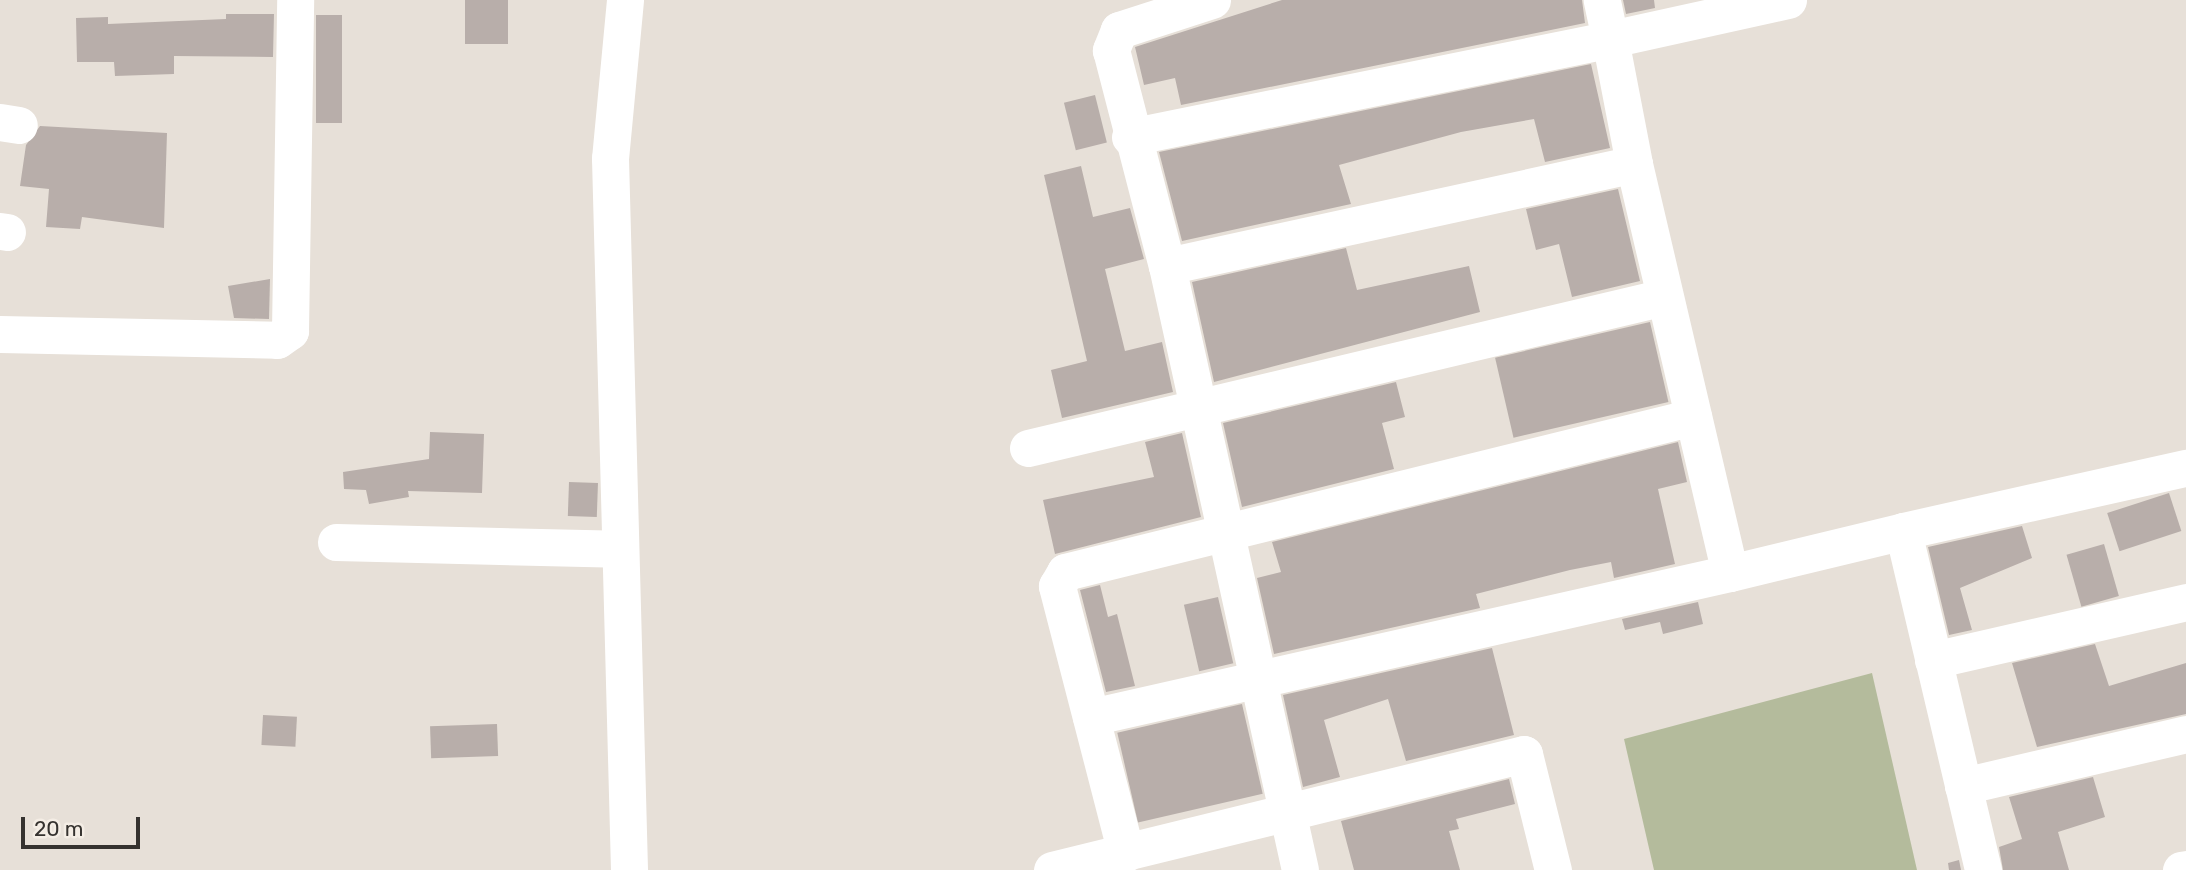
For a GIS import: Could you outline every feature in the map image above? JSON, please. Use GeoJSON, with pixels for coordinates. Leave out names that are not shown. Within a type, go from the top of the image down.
{"type":"FeatureCollection","features":[{"type":"Feature","properties":{"kind":"street"},"geometry":{"type":"LineString","coordinates":[[0,334],[277,340],[290,331],[295,0]]}},
{"type":"Feature","properties":{"kind":"street"},"geometry":{"type":"LineString","coordinates":[[625,0],[610,158],[617,550],[629,870]]}},
{"type":"Feature","properties":{"kind":"street"},"geometry":{"type":"LineString","coordinates":[[1212,0],[1139,22],[1112,38],[1130,137],[1167,266],[1194,405],[1228,532],[1253,677],[1300,870]]}},
{"type":"Feature","properties":{"kind":"street"},"geometry":{"type":"LineString","coordinates":[[1602,0],[1634,164],[1730,573]]}},
{"type":"Feature","properties":{"kind":"street"},"geometry":{"type":"LineString","coordinates":[[1130,137],[1788,0]]}},
{"type":"Feature","properties":{"kind":"street"},"geometry":{"type":"LineString","coordinates":[[1167,266],[1634,164]]}},
{"type":"Feature","properties":{"kind":"street"},"geometry":{"type":"LineString","coordinates":[[1028,448],[1194,405],[1664,297]]}},
{"type":"Feature","properties":{"kind":"street"},"geometry":{"type":"LineString","coordinates":[[1126,853],[1058,579],[1074,568],[1693,417]]}},
{"type":"Feature","properties":{"kind":"street"},"geometry":{"type":"LineString","coordinates":[[1091,717],[1253,677],[1730,573],[1903,531],[2186,468]]}},
{"type":"Feature","properties":{"kind":"street"},"geometry":{"type":"LineString","coordinates":[[1903,531],[1983,870]]}},
{"type":"Feature","properties":{"kind":"street"},"geometry":{"type":"LineString","coordinates":[[336,542],[617,550]]}},
{"type":"Feature","properties":{"kind":"street"},"geometry":{"type":"LineString","coordinates":[[1933,660],[2186,602]]}},
{"type":"Feature","properties":{"kind":"street"},"geometry":{"type":"LineString","coordinates":[[1963,786],[2186,734]]}},
{"type":"Feature","properties":{"kind":"street"},"geometry":{"type":"LineString","coordinates":[[1052,870],[1286,810],[1524,754],[1553,870]]}},
{"type":"Feature","properties":{"kind":"street"},"geometry":{"type":"LineString","coordinates":[[2181,870],[2186,869]]}},
{"type":"Feature","properties":{"kind":"shaded area"},"geometry":{"type":"Polygon","coordinates":[[[1872,673],[1917,870],[1654,870],[1624,739],[1872,673]]]}},
{"type":"Feature","properties":{"kind":"building"},"geometry":{"type":"Polygon","coordinates":[[[465,0],[508,0],[508,44],[465,44],[465,0]]]}},
{"type":"Feature","properties":{"kind":"building"},"geometry":{"type":"Polygon","coordinates":[[[1282,0],[1582,0],[1585,23],[1181,105],[1175,78],[1144,85],[1135,47],[1282,0]]]}},
{"type":"Feature","properties":{"kind":"building"},"geometry":{"type":"Polygon","coordinates":[[[1623,0],[1654,0],[1655,8],[1626,14],[1623,0]]]}},
{"type":"Feature","properties":{"kind":"building"},"geometry":{"type":"Polygon","coordinates":[[[226,14],[274,14],[273,57],[174,56],[174,74],[115,76],[114,62],[77,62],[76,18],[108,17],[108,24],[226,19],[226,14]]]}},
{"type":"Feature","properties":{"kind":"building"},"geometry":{"type":"Polygon","coordinates":[[[316,15],[342,15],[342,123],[316,123],[316,15]]]}},
{"type":"Feature","properties":{"kind":"building"},"geometry":{"type":"Polygon","coordinates":[[[1591,64],[1610,148],[1545,162],[1534,119],[1461,132],[1339,165],[1351,204],[1182,241],[1159,152],[1591,64]]]}},
{"type":"Feature","properties":{"kind":"building"},"geometry":{"type":"Polygon","coordinates":[[[1095,95],[1107,143],[1076,150],[1064,103],[1095,95]]]}},
{"type":"Feature","properties":{"kind":"building"},"geometry":{"type":"Polygon","coordinates":[[[40,126],[167,133],[164,228],[82,217],[80,229],[46,227],[49,189],[20,186],[26,145],[40,126]]]}},
{"type":"Feature","properties":{"kind":"building"},"geometry":{"type":"Polygon","coordinates":[[[1081,166],[1093,217],[1130,208],[1144,259],[1105,269],[1125,351],[1162,342],[1173,392],[1062,418],[1051,370],[1087,361],[1044,175],[1081,166]]]}},
{"type":"Feature","properties":{"kind":"building"},"geometry":{"type":"Polygon","coordinates":[[[1618,189],[1640,281],[1572,297],[1559,244],[1536,250],[1526,209],[1618,189]]]}},
{"type":"Feature","properties":{"kind":"building"},"geometry":{"type":"Polygon","coordinates":[[[1346,248],[1357,290],[1469,266],[1480,312],[1214,382],[1192,282],[1346,248]]]}},
{"type":"Feature","properties":{"kind":"building"},"geometry":{"type":"Polygon","coordinates":[[[270,279],[269,319],[234,318],[228,286],[270,279]]]}},
{"type":"Feature","properties":{"kind":"building"},"geometry":{"type":"Polygon","coordinates":[[[1650,322],[1668,402],[1514,438],[1495,358],[1650,322]]]}},
{"type":"Feature","properties":{"kind":"building"},"geometry":{"type":"Polygon","coordinates":[[[1396,382],[1405,417],[1382,423],[1394,469],[1242,507],[1223,423],[1396,382]]]}},
{"type":"Feature","properties":{"kind":"building"},"geometry":{"type":"Polygon","coordinates":[[[430,432],[484,434],[482,493],[408,491],[409,497],[369,504],[366,490],[344,489],[343,472],[429,459],[430,432]]]}},
{"type":"Feature","properties":{"kind":"building"},"geometry":{"type":"Polygon","coordinates":[[[1182,433],[1201,517],[1055,554],[1043,500],[1154,477],[1145,442],[1182,433]]]}},
{"type":"Feature","properties":{"kind":"building"},"geometry":{"type":"Polygon","coordinates":[[[1678,442],[1687,482],[1658,489],[1675,564],[1614,578],[1611,562],[1570,570],[1476,594],[1480,608],[1274,654],[1257,578],[1281,572],[1272,542],[1678,442]]]}},
{"type":"Feature","properties":{"kind":"building"},"geometry":{"type":"Polygon","coordinates":[[[569,482],[598,483],[597,517],[568,516],[569,482]]]}},
{"type":"Feature","properties":{"kind":"building"},"geometry":{"type":"Polygon","coordinates":[[[2169,493],[2181,531],[2120,551],[2107,513],[2169,493]]]}},
{"type":"Feature","properties":{"kind":"building"},"geometry":{"type":"Polygon","coordinates":[[[2022,526],[2032,558],[1960,588],[1972,630],[1949,635],[1928,547],[2022,526]]]}},
{"type":"Feature","properties":{"kind":"building"},"geometry":{"type":"Polygon","coordinates":[[[2104,544],[2119,596],[2081,607],[2067,555],[2104,544]]]}},
{"type":"Feature","properties":{"kind":"building"},"geometry":{"type":"Polygon","coordinates":[[[1100,585],[1108,617],[1117,614],[1135,686],[1106,692],[1080,590],[1100,585]]]}},
{"type":"Feature","properties":{"kind":"building"},"geometry":{"type":"Polygon","coordinates":[[[1218,597],[1233,663],[1199,671],[1184,605],[1218,597]]]}},
{"type":"Feature","properties":{"kind":"building"},"geometry":{"type":"Polygon","coordinates":[[[1698,602],[1703,624],[1663,634],[1660,622],[1625,630],[1622,619],[1698,602]]]}},
{"type":"Feature","properties":{"kind":"building"},"geometry":{"type":"Polygon","coordinates":[[[2095,644],[2109,686],[2186,663],[2186,714],[2037,747],[2012,663],[2095,644]]]}},
{"type":"Feature","properties":{"kind":"building"},"geometry":{"type":"Polygon","coordinates":[[[1492,648],[1514,735],[1406,761],[1388,699],[1324,720],[1340,777],[1303,787],[1283,695],[1492,648]]]}},
{"type":"Feature","properties":{"kind":"building"},"geometry":{"type":"Polygon","coordinates":[[[1242,704],[1263,794],[1138,822],[1117,733],[1242,704]]]}},
{"type":"Feature","properties":{"kind":"building"},"geometry":{"type":"Polygon","coordinates":[[[263,715],[297,717],[295,747],[261,745],[263,715]]]}},
{"type":"Feature","properties":{"kind":"building"},"geometry":{"type":"Polygon","coordinates":[[[497,724],[498,756],[431,758],[430,726],[497,724]]]}},
{"type":"Feature","properties":{"kind":"building"},"geometry":{"type":"Polygon","coordinates":[[[2093,777],[2105,817],[2058,832],[2069,870],[2003,870],[1999,847],[2022,839],[2009,797],[2093,777]]]}},
{"type":"Feature","properties":{"kind":"building"},"geometry":{"type":"Polygon","coordinates":[[[1509,779],[1515,804],[1456,819],[1459,829],[1449,831],[1460,870],[1354,870],[1341,821],[1509,779]]]}},
{"type":"Feature","properties":{"kind":"building"},"geometry":{"type":"Polygon","coordinates":[[[1959,860],[1961,870],[1949,870],[1948,863],[1959,860]]]}}]}
